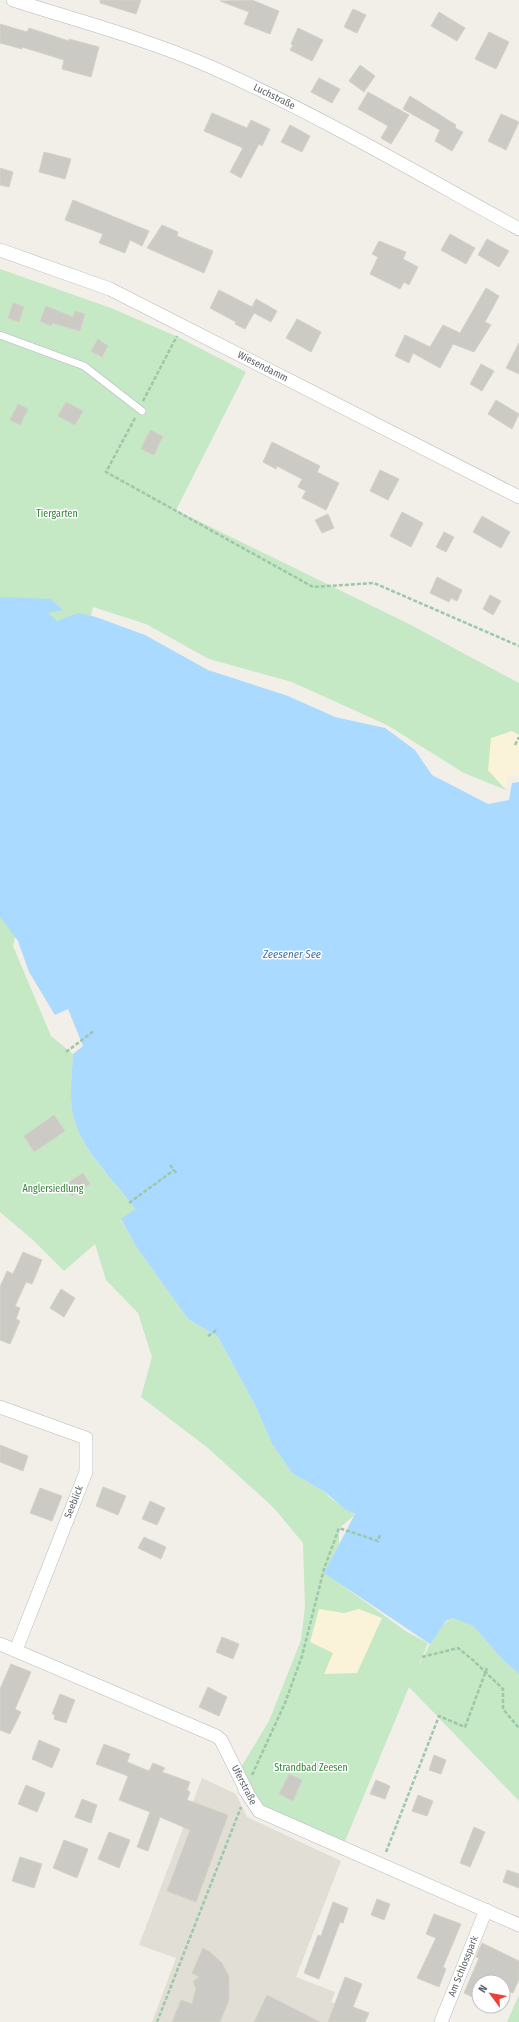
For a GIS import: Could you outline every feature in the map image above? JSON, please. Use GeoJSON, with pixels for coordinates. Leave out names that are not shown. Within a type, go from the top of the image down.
{"type":"FeatureCollection","features":[{"type":"Feature","properties":{"kind":"street","name":"Luchstraße"},"geometry":{"type":"LineString","coordinates":[[13,0],[155,44],[210,67],[325,122],[519,229]]}},
{"type":"Feature","properties":{"kind":"street","name":"Wiesendamm"},"geometry":{"type":"LineString","coordinates":[[0,250],[110,289],[519,497]]}},
{"type":"Feature","properties":{"kind":"street","name":"Seeblick"},"geometry":{"type":"LineString","coordinates":[[0,1407],[86,1438],[86,1472],[16,1650]]}},
{"type":"Feature","properties":{"kind":"street","name":"Uferstraße"},"geometry":{"type":"LineString","coordinates":[[0,1644],[216,1736],[221,1740],[246,1791],[259,1811],[519,1925]]}},
{"type":"Feature","properties":{"kind":"street","name":"Am Schlosspark"},"geometry":{"type":"LineString","coordinates":[[441,2022],[486,1910]]}},
{"type":"Feature","properties":{"kind":"lane"},"geometry":{"type":"LineString","coordinates":[[0,335],[84,366],[140,410]]}},
{"type":"Feature","properties":{"kind":"path"},"geometry":{"type":"LineString","coordinates":[[182,325],[140,410],[106,472],[313,587],[374,583],[519,646]]}},
{"type":"Feature","properties":{"kind":"path"},"geometry":{"type":"LineString","coordinates":[[515,745],[519,737]]}},
{"type":"Feature","properties":{"kind":"path"},"geometry":{"type":"LineString","coordinates":[[66,1052],[94,1031]]}},
{"type":"Feature","properties":{"kind":"path"},"geometry":{"type":"LineString","coordinates":[[170,1166],[177,1174]]}},
{"type":"Feature","properties":{"kind":"path"},"geometry":{"type":"LineString","coordinates":[[129,1203],[174,1170]]}},
{"type":"Feature","properties":{"kind":"path"},"geometry":{"type":"LineString","coordinates":[[208,1336],[218,1329]]}},
{"type":"Feature","properties":{"kind":"path"},"geometry":{"type":"LineString","coordinates":[[157,2022],[246,1791],[284,1703],[302,1656],[324,1569],[339,1528],[378,1541],[380,1535]]}},
{"type":"Feature","properties":{"kind":"path"},"geometry":{"type":"LineString","coordinates":[[422,1656],[458,1648],[503,1689],[503,1709],[519,1728]]}},
{"type":"Feature","properties":{"kind":"path"},"geometry":{"type":"LineString","coordinates":[[382,1865],[439,1716],[465,1727],[487,1668]]}},
{"type":"Feature","properties":{"kind":"shaded area"},"geometry":{"type":"Polygon","coordinates":[[[202,1778],[236,1794],[247,1817],[341,1861],[296,1977],[335,1992],[331,2002],[356,2011],[351,2022],[152,2022],[176,1958],[139,1945],[202,1778]]]}},
{"type":"Feature","properties":{"kind":"green space"},"geometry":{"type":"Polygon","coordinates":[[[0,269],[111,308],[178,337],[246,372],[176,510],[409,624],[519,683],[519,776],[509,776],[506,790],[464,773],[387,725],[292,682],[209,659],[146,624],[93,607],[13,946],[51,1036],[73,1054],[71,1100],[77,1128],[90,1153],[135,1209],[121,1220],[135,1245],[188,1319],[218,1337],[256,1407],[272,1444],[292,1473],[325,1492],[329,1497],[355,1515],[339,1528],[339,1544],[325,1573],[407,1632],[428,1643],[418,1667],[432,1640],[441,1627],[453,1618],[473,1626],[503,1660],[519,1674],[519,1801],[409,1687],[343,1846],[260,1811],[238,1772],[269,1721],[301,1640],[305,1607],[303,1543],[274,1508],[208,1448],[141,1397],[152,1357],[138,1313],[106,1280],[95,1244],[64,1271],[33,1240],[0,1212],[0,269]]]}},
{"type":"Feature","properties":{"kind":"green space"},"geometry":{"type":"Polygon","coordinates":[[[519,1995],[519,2022],[507,2022],[519,1995]]]}},
{"type":"Feature","properties":{"kind":"sand"},"geometry":{"type":"Polygon","coordinates":[[[512,731],[519,735],[519,776],[509,776],[506,790],[488,770],[491,738],[512,731]]]}},
{"type":"Feature","properties":{"kind":"sand"},"geometry":{"type":"Polygon","coordinates":[[[319,1609],[344,1613],[359,1609],[382,1618],[357,1673],[324,1674],[333,1653],[310,1642],[319,1609]]]}},
{"type":"Feature","properties":{"kind":"water","name":"Zeesener See"},"geometry":{"type":"Polygon","coordinates":[[[0,597],[51,599],[63,610],[48,613],[57,621],[78,613],[96,617],[145,635],[208,670],[288,696],[335,717],[385,728],[415,750],[432,775],[488,804],[509,800],[512,783],[519,782],[519,1674],[503,1660],[473,1626],[453,1618],[446,1621],[430,1644],[324,1573],[355,1514],[346,1510],[325,1492],[292,1473],[272,1444],[256,1407],[218,1337],[188,1319],[135,1245],[121,1219],[135,1209],[90,1152],[77,1128],[73,1115],[71,1092],[73,1054],[83,1046],[68,1009],[55,1015],[29,972],[18,941],[0,917],[0,597]]]}},
{"type":"Feature","properties":{"kind":"building"},"geometry":{"type":"Polygon","coordinates":[[[100,0],[141,0],[136,14],[100,3],[100,0]]]}},
{"type":"Feature","properties":{"kind":"building"},"geometry":{"type":"Polygon","coordinates":[[[252,0],[279,11],[270,34],[244,24],[249,12],[220,1],[252,0]]]}},
{"type":"Feature","properties":{"kind":"building"},"geometry":{"type":"Polygon","coordinates":[[[353,9],[366,15],[357,33],[344,27],[353,9]]]}},
{"type":"Feature","properties":{"kind":"building"},"geometry":{"type":"Polygon","coordinates":[[[439,12],[465,28],[457,41],[431,26],[439,12]]]}},
{"type":"Feature","properties":{"kind":"building"},"geometry":{"type":"Polygon","coordinates":[[[0,24],[27,32],[29,28],[69,41],[69,39],[99,47],[91,77],[62,69],[64,60],[22,47],[22,49],[0,43],[0,24]]]}},
{"type":"Feature","properties":{"kind":"building"},"geometry":{"type":"Polygon","coordinates":[[[298,28],[323,40],[312,61],[290,50],[298,28]]]}},
{"type":"Feature","properties":{"kind":"building"},"geometry":{"type":"Polygon","coordinates":[[[489,32],[509,42],[496,69],[475,59],[489,32]]]}},
{"type":"Feature","properties":{"kind":"building"},"geometry":{"type":"Polygon","coordinates":[[[360,65],[375,76],[364,92],[349,81],[360,65]]]}},
{"type":"Feature","properties":{"kind":"building"},"geometry":{"type":"Polygon","coordinates":[[[319,78],[340,89],[332,103],[311,92],[319,78]]]}},
{"type":"Feature","properties":{"kind":"building"},"geometry":{"type":"Polygon","coordinates":[[[368,92],[409,115],[391,144],[381,138],[388,126],[358,109],[368,92]]]}},
{"type":"Feature","properties":{"kind":"building"},"geometry":{"type":"Polygon","coordinates":[[[410,96],[456,125],[455,128],[463,132],[452,151],[435,141],[440,130],[403,109],[410,96]]]}},
{"type":"Feature","properties":{"kind":"building"},"geometry":{"type":"Polygon","coordinates":[[[212,113],[247,128],[251,120],[270,129],[262,146],[259,144],[241,178],[230,172],[243,148],[204,131],[212,113]]]}},
{"type":"Feature","properties":{"kind":"building"},"geometry":{"type":"Polygon","coordinates":[[[501,114],[519,122],[506,150],[488,141],[501,114]]]}},
{"type":"Feature","properties":{"kind":"building"},"geometry":{"type":"Polygon","coordinates":[[[290,125],[310,136],[302,152],[281,142],[290,125]]]}},
{"type":"Feature","properties":{"kind":"building"},"geometry":{"type":"Polygon","coordinates":[[[44,152],[71,159],[65,179],[39,172],[44,152]]]}},
{"type":"Feature","properties":{"kind":"building"},"geometry":{"type":"Polygon","coordinates":[[[0,168],[13,172],[9,187],[0,185],[0,168]]]}},
{"type":"Feature","properties":{"kind":"building"},"geometry":{"type":"Polygon","coordinates":[[[73,200],[149,231],[142,246],[130,240],[125,253],[99,243],[103,234],[65,220],[73,200]]]}},
{"type":"Feature","properties":{"kind":"building"},"geometry":{"type":"Polygon","coordinates":[[[162,225],[178,232],[177,236],[213,251],[204,273],[147,248],[162,225]]]}},
{"type":"Feature","properties":{"kind":"building"},"geometry":{"type":"Polygon","coordinates":[[[450,234],[475,248],[466,264],[441,250],[450,234]]]}},
{"type":"Feature","properties":{"kind":"building"},"geometry":{"type":"Polygon","coordinates":[[[487,239],[509,251],[499,267],[478,255],[487,239]]]}},
{"type":"Feature","properties":{"kind":"building"},"geometry":{"type":"Polygon","coordinates":[[[379,241],[406,252],[403,259],[418,267],[409,285],[404,282],[400,289],[370,274],[378,257],[372,254],[379,241]]]}},
{"type":"Feature","properties":{"kind":"building"},"geometry":{"type":"Polygon","coordinates":[[[486,288],[499,296],[485,322],[491,325],[474,352],[453,344],[440,368],[413,353],[409,363],[395,356],[405,335],[430,347],[443,325],[460,333],[486,288]]]}},
{"type":"Feature","properties":{"kind":"building"},"geometry":{"type":"Polygon","coordinates":[[[219,290],[252,307],[256,299],[277,311],[271,322],[254,313],[245,329],[235,324],[236,322],[210,308],[219,290]]]}},
{"type":"Feature","properties":{"kind":"building"},"geometry":{"type":"Polygon","coordinates":[[[13,303],[24,307],[19,322],[8,318],[13,303]]]}},
{"type":"Feature","properties":{"kind":"building"},"geometry":{"type":"Polygon","coordinates":[[[46,306],[73,317],[75,311],[85,314],[80,331],[52,323],[51,326],[40,321],[46,306]]]}},
{"type":"Feature","properties":{"kind":"building"},"geometry":{"type":"Polygon","coordinates":[[[297,319],[321,332],[311,352],[286,338],[297,319]]]}},
{"type":"Feature","properties":{"kind":"building"},"geometry":{"type":"Polygon","coordinates":[[[98,339],[108,346],[102,357],[91,351],[98,339]]]}},
{"type":"Feature","properties":{"kind":"building"},"geometry":{"type":"Polygon","coordinates":[[[519,343],[519,374],[506,368],[519,343]]]}},
{"type":"Feature","properties":{"kind":"building"},"geometry":{"type":"Polygon","coordinates":[[[481,364],[494,371],[482,391],[470,384],[481,364]]]}},
{"type":"Feature","properties":{"kind":"building"},"geometry":{"type":"Polygon","coordinates":[[[496,400],[519,414],[512,429],[488,414],[496,400]]]}},
{"type":"Feature","properties":{"kind":"building"},"geometry":{"type":"Polygon","coordinates":[[[66,402],[83,411],[75,425],[58,416],[66,402]]]}},
{"type":"Feature","properties":{"kind":"building"},"geometry":{"type":"Polygon","coordinates":[[[18,404],[28,409],[20,425],[10,420],[18,404]]]}},
{"type":"Feature","properties":{"kind":"building"},"geometry":{"type":"Polygon","coordinates":[[[150,430],[163,436],[154,455],[141,449],[150,430]]]}},
{"type":"Feature","properties":{"kind":"building"},"geometry":{"type":"Polygon","coordinates":[[[272,442],[320,466],[317,472],[339,483],[326,510],[302,498],[306,491],[298,487],[302,479],[277,466],[276,469],[263,462],[272,442]]]}},
{"type":"Feature","properties":{"kind":"building"},"geometry":{"type":"Polygon","coordinates":[[[380,470],[399,479],[388,500],[370,491],[380,470]]]}},
{"type":"Feature","properties":{"kind":"building"},"geometry":{"type":"Polygon","coordinates":[[[402,512],[423,523],[411,547],[390,536],[402,512]]]}},
{"type":"Feature","properties":{"kind":"building"},"geometry":{"type":"Polygon","coordinates":[[[328,514],[334,528],[322,533],[315,520],[328,514]]]}},
{"type":"Feature","properties":{"kind":"building"},"geometry":{"type":"Polygon","coordinates":[[[482,516],[510,532],[501,548],[473,532],[482,516]]]}},
{"type":"Feature","properties":{"kind":"building"},"geometry":{"type":"Polygon","coordinates":[[[444,532],[454,537],[446,552],[436,547],[444,532]]]}},
{"type":"Feature","properties":{"kind":"building"},"geometry":{"type":"Polygon","coordinates":[[[437,577],[462,590],[457,601],[451,598],[449,602],[430,593],[437,577]]]}},
{"type":"Feature","properties":{"kind":"building"},"geometry":{"type":"Polygon","coordinates":[[[490,595],[501,601],[493,615],[483,609],[490,595]]]}},
{"type":"Feature","properties":{"kind":"building"},"geometry":{"type":"Polygon","coordinates":[[[54,1115],[65,1131],[34,1152],[24,1136],[54,1115]]]}},
{"type":"Feature","properties":{"kind":"building"},"geometry":{"type":"Polygon","coordinates":[[[83,1173],[90,1184],[72,1196],[65,1185],[83,1173]]]}},
{"type":"Feature","properties":{"kind":"building"},"geometry":{"type":"Polygon","coordinates":[[[23,1252],[42,1260],[32,1284],[26,1282],[15,1306],[20,1308],[16,1319],[20,1321],[10,1344],[0,1340],[0,1287],[7,1271],[13,1274],[23,1252]]]}},
{"type":"Feature","properties":{"kind":"building"},"geometry":{"type":"Polygon","coordinates":[[[61,1289],[75,1298],[64,1317],[50,1308],[61,1289]]]}},
{"type":"Feature","properties":{"kind":"building"},"geometry":{"type":"Polygon","coordinates":[[[0,1445],[28,1456],[23,1471],[0,1462],[0,1445]]]}},
{"type":"Feature","properties":{"kind":"building"},"geometry":{"type":"Polygon","coordinates":[[[103,1487],[126,1496],[118,1515],[96,1506],[103,1487]]]}},
{"type":"Feature","properties":{"kind":"building"},"geometry":{"type":"Polygon","coordinates":[[[40,1488],[62,1496],[52,1521],[30,1513],[40,1488]]]}},
{"type":"Feature","properties":{"kind":"building"},"geometry":{"type":"Polygon","coordinates":[[[150,1501],[165,1508],[157,1525],[142,1519],[150,1501]]]}},
{"type":"Feature","properties":{"kind":"building"},"geometry":{"type":"Polygon","coordinates":[[[144,1537],[166,1547],[161,1559],[138,1548],[144,1537]]]}},
{"type":"Feature","properties":{"kind":"building"},"geometry":{"type":"Polygon","coordinates":[[[222,1637],[239,1644],[233,1659],[216,1652],[222,1637]]]}},
{"type":"Feature","properties":{"kind":"building"},"geometry":{"type":"Polygon","coordinates":[[[11,1664],[31,1672],[15,1709],[21,1712],[10,1734],[0,1730],[0,1689],[11,1664]]]}},
{"type":"Feature","properties":{"kind":"building"},"geometry":{"type":"Polygon","coordinates":[[[208,1687],[227,1697],[219,1716],[199,1707],[208,1687]]]}},
{"type":"Feature","properties":{"kind":"building"},"geometry":{"type":"Polygon","coordinates":[[[60,1694],[75,1700],[66,1723],[54,1719],[55,1715],[52,1714],[60,1694]]]}},
{"type":"Feature","properties":{"kind":"building"},"geometry":{"type":"Polygon","coordinates":[[[39,1740],[60,1749],[52,1768],[32,1759],[39,1740]]]}},
{"type":"Feature","properties":{"kind":"building"},"geometry":{"type":"Polygon","coordinates":[[[104,1744],[130,1754],[127,1762],[149,1771],[153,1763],[165,1768],[162,1772],[190,1782],[187,1790],[190,1792],[187,1800],[228,1815],[196,1902],[167,1891],[190,1830],[160,1817],[148,1851],[137,1847],[150,1812],[119,1800],[128,1776],[96,1764],[104,1744]]]}},
{"type":"Feature","properties":{"kind":"building"},"geometry":{"type":"Polygon","coordinates":[[[434,1755],[446,1760],[441,1774],[429,1770],[434,1755]]]}},
{"type":"Feature","properties":{"kind":"building"},"geometry":{"type":"Polygon","coordinates":[[[289,1774],[302,1780],[293,1801],[279,1794],[289,1774]]]}},
{"type":"Feature","properties":{"kind":"building"},"geometry":{"type":"Polygon","coordinates":[[[376,1780],[390,1786],[385,1799],[370,1794],[376,1780]]]}},
{"type":"Feature","properties":{"kind":"building"},"geometry":{"type":"Polygon","coordinates":[[[26,1785],[45,1793],[37,1812],[18,1804],[26,1785]]]}},
{"type":"Feature","properties":{"kind":"building"},"geometry":{"type":"Polygon","coordinates":[[[418,1795],[433,1801],[427,1816],[412,1811],[418,1795]]]}},
{"type":"Feature","properties":{"kind":"building"},"geometry":{"type":"Polygon","coordinates":[[[82,1799],[97,1805],[91,1823],[75,1817],[82,1799]]]}},
{"type":"Feature","properties":{"kind":"building"},"geometry":{"type":"Polygon","coordinates":[[[474,1827],[485,1832],[470,1867],[460,1863],[474,1827]]]}},
{"type":"Feature","properties":{"kind":"building"},"geometry":{"type":"Polygon","coordinates":[[[109,1832],[130,1840],[119,1868],[98,1859],[109,1832]]]}},
{"type":"Feature","properties":{"kind":"building"},"geometry":{"type":"Polygon","coordinates":[[[64,1840],[88,1849],[77,1878],[53,1868],[64,1840]]]}},
{"type":"Feature","properties":{"kind":"building"},"geometry":{"type":"Polygon","coordinates":[[[20,1857],[42,1864],[34,1888],[12,1881],[20,1857]]]}},
{"type":"Feature","properties":{"kind":"building"},"geometry":{"type":"Polygon","coordinates":[[[507,1870],[519,1874],[519,1888],[503,1882],[507,1870]]]}},
{"type":"Feature","properties":{"kind":"building"},"geometry":{"type":"Polygon","coordinates":[[[377,1899],[390,1904],[384,1920],[371,1915],[377,1899]]]}},
{"type":"Feature","properties":{"kind":"building"},"geometry":{"type":"Polygon","coordinates":[[[333,1902],[348,1908],[343,1923],[340,1922],[319,1979],[304,1973],[318,1935],[321,1936],[333,1902]]]}},
{"type":"Feature","properties":{"kind":"building"},"geometry":{"type":"Polygon","coordinates":[[[434,1914],[461,1924],[443,1967],[446,1969],[439,1987],[417,1978],[436,1938],[426,1934],[434,1914]]]}},
{"type":"Feature","properties":{"kind":"building"},"geometry":{"type":"Polygon","coordinates":[[[482,1943],[519,1961],[519,1979],[513,1993],[511,1992],[511,1974],[472,1974],[479,1958],[476,1957],[482,1943]]]}},
{"type":"Feature","properties":{"kind":"building"},"geometry":{"type":"Polygon","coordinates":[[[203,1948],[222,1963],[229,1977],[229,2000],[220,2022],[172,2022],[181,2000],[192,2004],[196,1988],[193,1982],[199,1977],[192,1973],[203,1948]]]}},
{"type":"Feature","properties":{"kind":"building"},"geometry":{"type":"Polygon","coordinates":[[[345,1977],[362,1984],[353,2007],[369,2013],[365,2022],[328,2022],[345,1977]]]}},
{"type":"Feature","properties":{"kind":"building"},"geometry":{"type":"Polygon","coordinates":[[[471,1977],[471,1996],[464,1993],[471,1977]]]}},
{"type":"Feature","properties":{"kind":"building"},"geometry":{"type":"Polygon","coordinates":[[[267,1995],[320,2022],[254,2022],[267,1995]]]}},
{"type":"Feature","properties":{"kind":"park label","name":"Tiergarten"},"geometry":{"type":"Point","coordinates":[57,514]}},
{"type":"Feature","properties":{"kind":"park label","name":"Anglersiedlung"},"geometry":{"type":"Point","coordinates":[53,1189]}},
{"type":"Feature","properties":{"kind":"park label","name":"Strandbad Zeesen"},"geometry":{"type":"Point","coordinates":[311,1768]}}]}
